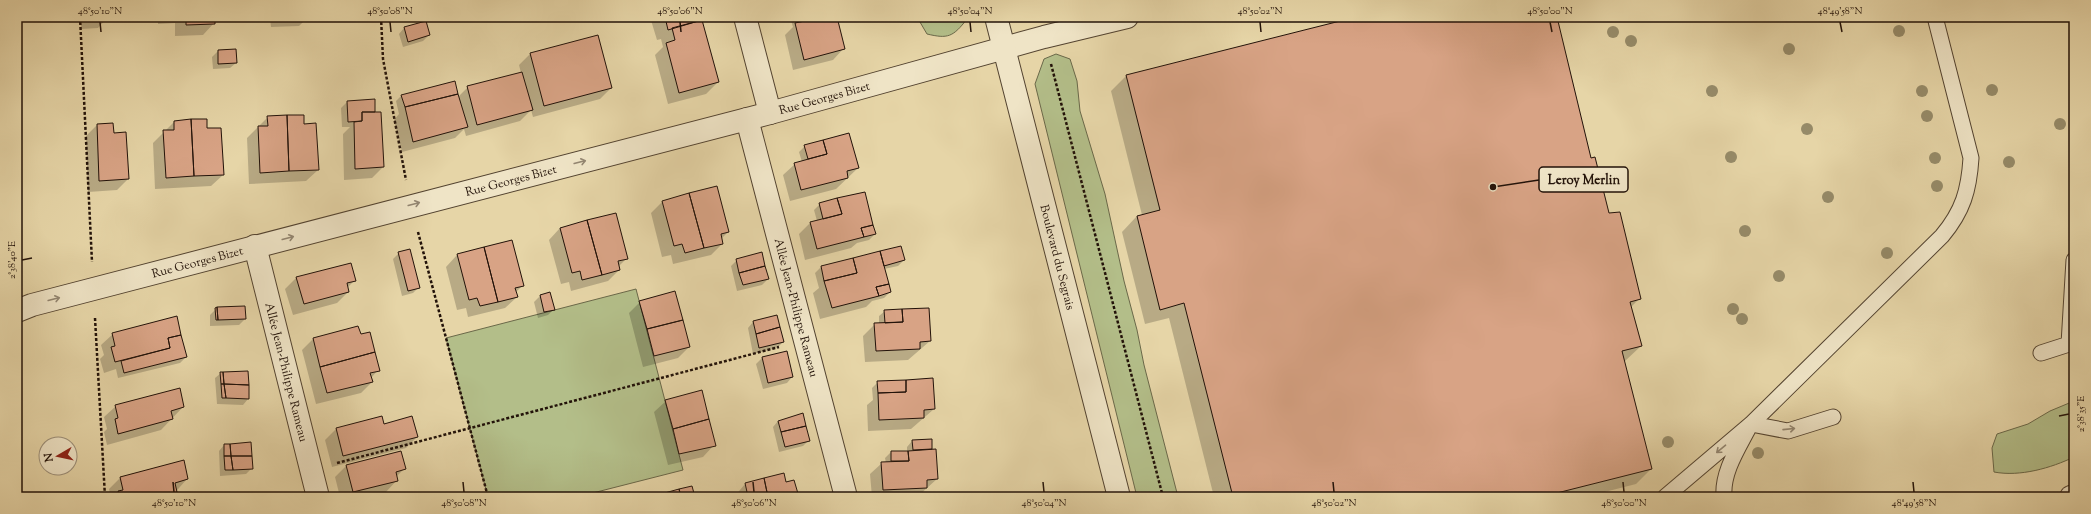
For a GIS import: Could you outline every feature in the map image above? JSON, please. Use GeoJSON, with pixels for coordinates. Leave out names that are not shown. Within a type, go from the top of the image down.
{"type":"FeatureCollection","features":[{"type":"Feature","properties":{"kind":"street"},"geometry":{"type":"LineString","coordinates":[[745,17],[770,113]]}},
{"type":"Feature","properties":{"kind":"street","name":"Boulevard du Segrais"},"geometry":{"type":"LineString","coordinates":[[996,17],[1119,497]]}},
{"type":"Feature","properties":{"kind":"street","name":"Rue Georges Bizet"},"geometry":{"type":"LineString","coordinates":[[17,311],[32,305],[770,113],[1128,17]]}},
{"type":"Feature","properties":{"kind":"street","name":"Allée Jean-Philippe Rameau"},"geometry":{"type":"LineString","coordinates":[[747,119],[846,497]]}},
{"type":"Feature","properties":{"kind":"street","name":"Allée Jean-Philippe Rameau"},"geometry":{"type":"LineString","coordinates":[[255,246],[318,497]]}},
{"type":"Feature","properties":{"kind":"lane"},"geometry":{"type":"LineString","coordinates":[[1665,497],[1751,424],[1942,236],[1955,221],[1962,205],[1969,179],[1970,158],[1935,17]]}},
{"type":"Feature","properties":{"kind":"lane"},"geometry":{"type":"LineString","coordinates":[[2041,353],[2069,344],[2074,260]]}},
{"type":"Feature","properties":{"kind":"lane"},"geometry":{"type":"LineString","coordinates":[[1751,424],[1788,431],[1832,417]]}},
{"type":"Feature","properties":{"kind":"lane"},"geometry":{"type":"LineString","coordinates":[[1724,497],[1729,467],[1751,424]]}},
{"type":"Feature","properties":{"kind":"path"},"geometry":{"type":"LineString","coordinates":[[80,17],[92,266]]}},
{"type":"Feature","properties":{"kind":"path"},"geometry":{"type":"LineString","coordinates":[[381,17],[384,59],[406,184]]}},
{"type":"Feature","properties":{"kind":"path"},"geometry":{"type":"LineString","coordinates":[[1050,62],[1164,497]]}},
{"type":"Feature","properties":{"kind":"path"},"geometry":{"type":"LineString","coordinates":[[416,225],[488,497]]}},
{"type":"Feature","properties":{"kind":"path"},"geometry":{"type":"LineString","coordinates":[[95,317],[105,497]]}},
{"type":"Feature","properties":{"kind":"path"},"geometry":{"type":"LineString","coordinates":[[311,470],[469,427],[786,345]]}},
{"type":"Feature","properties":{"kind":"green space"},"geometry":{"type":"Polygon","coordinates":[[[917,17],[967,17],[967,19],[954,33],[940,36],[927,34],[917,17]]]}},
{"type":"Feature","properties":{"kind":"green space"},"geometry":{"type":"Polygon","coordinates":[[[1056,54],[1070,59],[1077,81],[1080,111],[1105,194],[1144,365],[1177,493],[1181,497],[1137,497],[1035,84],[1044,59],[1056,54]]]}},
{"type":"Feature","properties":{"kind":"green space"},"geometry":{"type":"Polygon","coordinates":[[[636,289],[683,470],[577,497],[488,497],[446,338],[636,289]]]}},
{"type":"Feature","properties":{"kind":"green space"},"geometry":{"type":"Polygon","coordinates":[[[2074,401],[2074,457],[2055,465],[2025,472],[1994,472],[1992,448],[1997,434],[2028,424],[2050,411],[2074,401]]]}},
{"type":"Feature","properties":{"kind":"building"},"geometry":{"type":"Polygon","coordinates":[[[186,17],[215,17],[215,24],[186,25],[186,17]]]}},
{"type":"Feature","properties":{"kind":"building"},"geometry":{"type":"Polygon","coordinates":[[[665,17],[701,17],[702,20],[668,30],[665,17]]]}},
{"type":"Feature","properties":{"kind":"building"},"geometry":{"type":"Polygon","coordinates":[[[804,17],[837,17],[845,49],[804,60],[795,23],[805,21],[804,17]]]}},
{"type":"Feature","properties":{"kind":"building"},"geometry":{"type":"Polygon","coordinates":[[[1356,17],[1557,17],[1591,158],[1595,157],[1609,213],[1620,212],[1641,299],[1630,302],[1642,346],[1622,351],[1652,469],[1541,497],[1233,497],[1184,303],[1160,310],[1137,216],[1160,210],[1126,75],[1356,17]]]}},
{"type":"Feature","properties":{"kind":"building"},"geometry":{"type":"Polygon","coordinates":[[[702,20],[719,82],[679,93],[666,43],[675,40],[672,28],[702,20]]]}},
{"type":"Feature","properties":{"kind":"building"},"geometry":{"type":"Polygon","coordinates":[[[426,21],[430,35],[408,42],[404,27],[426,21]]]}},
{"type":"Feature","properties":{"kind":"building"},"geometry":{"type":"Polygon","coordinates":[[[598,35],[612,88],[544,106],[530,53],[598,35]]]}},
{"type":"Feature","properties":{"kind":"building"},"geometry":{"type":"Polygon","coordinates":[[[236,49],[237,63],[218,64],[218,50],[236,49]]]}},
{"type":"Feature","properties":{"kind":"building"},"geometry":{"type":"Polygon","coordinates":[[[522,72],[533,110],[477,125],[467,86],[522,72]]]}},
{"type":"Feature","properties":{"kind":"building"},"geometry":{"type":"Polygon","coordinates":[[[455,81],[458,94],[405,107],[401,95],[455,81]]]}},
{"type":"Feature","properties":{"kind":"building"},"geometry":{"type":"Polygon","coordinates":[[[458,94],[468,127],[413,142],[405,107],[458,94]]]}},
{"type":"Feature","properties":{"kind":"building"},"geometry":{"type":"Polygon","coordinates":[[[375,99],[375,112],[362,112],[362,121],[348,122],[347,101],[375,99]]]}},
{"type":"Feature","properties":{"kind":"building"},"geometry":{"type":"Polygon","coordinates":[[[362,112],[381,112],[384,167],[355,169],[354,122],[362,121],[362,112]]]}},
{"type":"Feature","properties":{"kind":"building"},"geometry":{"type":"Polygon","coordinates":[[[287,115],[304,115],[304,124],[316,123],[319,170],[289,171],[287,115]]]}},
{"type":"Feature","properties":{"kind":"building"},"geometry":{"type":"Polygon","coordinates":[[[287,115],[289,171],[260,173],[258,126],[268,126],[267,116],[287,115]]]}},
{"type":"Feature","properties":{"kind":"building"},"geometry":{"type":"Polygon","coordinates":[[[191,119],[207,119],[207,128],[221,128],[224,175],[194,176],[191,119]]]}},
{"type":"Feature","properties":{"kind":"building"},"geometry":{"type":"Polygon","coordinates":[[[191,119],[194,176],[166,178],[163,130],[174,130],[174,121],[191,119]]]}},
{"type":"Feature","properties":{"kind":"building"},"geometry":{"type":"Polygon","coordinates":[[[113,123],[114,133],[126,132],[129,179],[99,181],[97,124],[113,123]]]}},
{"type":"Feature","properties":{"kind":"building"},"geometry":{"type":"Polygon","coordinates":[[[849,133],[859,168],[847,171],[848,178],[801,190],[794,163],[827,154],[823,140],[849,133]]]}},
{"type":"Feature","properties":{"kind":"building"},"geometry":{"type":"Polygon","coordinates":[[[823,140],[827,154],[808,159],[804,145],[823,140]]]}},
{"type":"Feature","properties":{"kind":"building"},"geometry":{"type":"Polygon","coordinates":[[[717,186],[729,232],[721,234],[723,244],[704,248],[689,193],[717,186]]]}},
{"type":"Feature","properties":{"kind":"building"},"geometry":{"type":"Polygon","coordinates":[[[865,192],[873,225],[861,228],[864,237],[817,249],[810,222],[842,214],[837,198],[865,192]]]}},
{"type":"Feature","properties":{"kind":"building"},"geometry":{"type":"Polygon","coordinates":[[[689,193],[704,248],[685,253],[682,244],[674,246],[662,201],[689,193]]]}},
{"type":"Feature","properties":{"kind":"building"},"geometry":{"type":"Polygon","coordinates":[[[837,198],[842,214],[823,219],[819,203],[837,198]]]}},
{"type":"Feature","properties":{"kind":"building"},"geometry":{"type":"Polygon","coordinates":[[[616,213],[628,259],[618,261],[620,270],[602,275],[587,220],[616,213]]]}},
{"type":"Feature","properties":{"kind":"building"},"geometry":{"type":"Polygon","coordinates":[[[587,220],[602,275],[582,280],[580,271],[572,273],[560,228],[587,220]]]}},
{"type":"Feature","properties":{"kind":"building"},"geometry":{"type":"Polygon","coordinates":[[[873,225],[876,234],[864,237],[861,228],[873,225]]]}},
{"type":"Feature","properties":{"kind":"building"},"geometry":{"type":"Polygon","coordinates":[[[512,240],[524,286],[515,288],[518,297],[498,302],[484,247],[512,240]]]}},
{"type":"Feature","properties":{"kind":"building"},"geometry":{"type":"Polygon","coordinates":[[[901,246],[905,260],[884,266],[880,251],[901,246]]]}},
{"type":"Feature","properties":{"kind":"building"},"geometry":{"type":"Polygon","coordinates":[[[484,247],[498,302],[480,306],[477,298],[469,300],[457,254],[484,247]]]}},
{"type":"Feature","properties":{"kind":"building"},"geometry":{"type":"Polygon","coordinates":[[[410,249],[420,288],[408,291],[398,252],[410,249]]]}},
{"type":"Feature","properties":{"kind":"building"},"geometry":{"type":"Polygon","coordinates":[[[880,251],[889,284],[876,287],[879,296],[832,308],[824,281],[857,273],[853,258],[880,251]]]}},
{"type":"Feature","properties":{"kind":"building"},"geometry":{"type":"Polygon","coordinates":[[[762,252],[765,266],[739,273],[736,259],[762,252]]]}},
{"type":"Feature","properties":{"kind":"building"},"geometry":{"type":"Polygon","coordinates":[[[853,258],[857,273],[824,281],[821,266],[853,258]]]}},
{"type":"Feature","properties":{"kind":"building"},"geometry":{"type":"Polygon","coordinates":[[[351,263],[356,281],[347,283],[349,292],[304,304],[296,277],[351,263]]]}},
{"type":"Feature","properties":{"kind":"building"},"geometry":{"type":"Polygon","coordinates":[[[765,266],[769,279],[743,285],[739,273],[765,266]]]}},
{"type":"Feature","properties":{"kind":"building"},"geometry":{"type":"Polygon","coordinates":[[[889,284],[891,292],[879,296],[876,287],[889,284]]]}},
{"type":"Feature","properties":{"kind":"building"},"geometry":{"type":"Polygon","coordinates":[[[675,291],[683,320],[647,329],[639,301],[675,291]]]}},
{"type":"Feature","properties":{"kind":"building"},"geometry":{"type":"Polygon","coordinates":[[[550,292],[555,310],[544,312],[540,295],[550,292]]]}},
{"type":"Feature","properties":{"kind":"building"},"geometry":{"type":"Polygon","coordinates":[[[245,306],[246,319],[218,320],[217,307],[245,306]]]}},
{"type":"Feature","properties":{"kind":"building"},"geometry":{"type":"Polygon","coordinates":[[[217,307],[218,320],[216,320],[215,308],[217,307]]]}},
{"type":"Feature","properties":{"kind":"building"},"geometry":{"type":"Polygon","coordinates":[[[929,308],[931,341],[920,342],[920,349],[876,351],[874,323],[903,322],[902,309],[929,308]]]}},
{"type":"Feature","properties":{"kind":"building"},"geometry":{"type":"Polygon","coordinates":[[[902,309],[903,322],[885,323],[884,310],[902,309]]]}},
{"type":"Feature","properties":{"kind":"building"},"geometry":{"type":"Polygon","coordinates":[[[777,315],[780,327],[756,334],[753,321],[777,315]]]}},
{"type":"Feature","properties":{"kind":"building"},"geometry":{"type":"Polygon","coordinates":[[[177,316],[181,335],[168,338],[170,348],[115,362],[111,347],[115,346],[112,333],[177,316]]]}},
{"type":"Feature","properties":{"kind":"building"},"geometry":{"type":"Polygon","coordinates":[[[683,320],[690,347],[654,356],[647,329],[683,320]]]}},
{"type":"Feature","properties":{"kind":"building"},"geometry":{"type":"Polygon","coordinates":[[[358,326],[361,334],[370,332],[375,352],[320,367],[313,338],[358,326]]]}},
{"type":"Feature","properties":{"kind":"building"},"geometry":{"type":"Polygon","coordinates":[[[780,327],[784,342],[759,348],[756,334],[780,327]]]}},
{"type":"Feature","properties":{"kind":"building"},"geometry":{"type":"Polygon","coordinates":[[[181,335],[187,357],[124,373],[121,361],[170,348],[168,338],[181,335]]]}},
{"type":"Feature","properties":{"kind":"building"},"geometry":{"type":"Polygon","coordinates":[[[787,351],[793,377],[768,383],[762,357],[787,351]]]}},
{"type":"Feature","properties":{"kind":"building"},"geometry":{"type":"Polygon","coordinates":[[[375,352],[380,371],[370,373],[373,382],[327,393],[320,367],[375,352]]]}},
{"type":"Feature","properties":{"kind":"building"},"geometry":{"type":"Polygon","coordinates":[[[248,371],[249,385],[224,384],[223,372],[248,371]]]}},
{"type":"Feature","properties":{"kind":"building"},"geometry":{"type":"Polygon","coordinates":[[[220,372],[223,372],[224,384],[221,384],[220,372]]]}},
{"type":"Feature","properties":{"kind":"building"},"geometry":{"type":"Polygon","coordinates":[[[933,378],[935,409],[924,410],[924,418],[879,420],[878,393],[906,392],[906,380],[933,378]]]}},
{"type":"Feature","properties":{"kind":"building"},"geometry":{"type":"Polygon","coordinates":[[[906,380],[906,392],[878,393],[877,381],[906,380]]]}},
{"type":"Feature","properties":{"kind":"building"},"geometry":{"type":"Polygon","coordinates":[[[221,384],[224,384],[226,398],[222,398],[221,384]]]}},
{"type":"Feature","properties":{"kind":"building"},"geometry":{"type":"Polygon","coordinates":[[[224,384],[249,385],[249,399],[226,398],[224,384]]]}},
{"type":"Feature","properties":{"kind":"building"},"geometry":{"type":"Polygon","coordinates":[[[180,388],[184,407],[171,411],[173,419],[118,434],[115,419],[118,418],[115,405],[180,388]]]}},
{"type":"Feature","properties":{"kind":"building"},"geometry":{"type":"Polygon","coordinates":[[[702,390],[709,419],[673,429],[665,400],[702,390]]]}},
{"type":"Feature","properties":{"kind":"building"},"geometry":{"type":"Polygon","coordinates":[[[803,413],[806,426],[781,432],[778,421],[803,413]]]}},
{"type":"Feature","properties":{"kind":"building"},"geometry":{"type":"Polygon","coordinates":[[[382,416],[384,424],[412,416],[418,437],[343,456],[336,428],[382,416]]]}},
{"type":"Feature","properties":{"kind":"building"},"geometry":{"type":"Polygon","coordinates":[[[709,419],[716,446],[679,454],[673,429],[709,419]]]}},
{"type":"Feature","properties":{"kind":"building"},"geometry":{"type":"Polygon","coordinates":[[[806,426],[810,441],[785,447],[781,432],[806,426]]]}},
{"type":"Feature","properties":{"kind":"building"},"geometry":{"type":"Polygon","coordinates":[[[932,439],[932,449],[913,450],[912,440],[932,439]]]}},
{"type":"Feature","properties":{"kind":"building"},"geometry":{"type":"Polygon","coordinates":[[[251,442],[252,456],[231,456],[230,444],[251,442]]]}},
{"type":"Feature","properties":{"kind":"building"},"geometry":{"type":"Polygon","coordinates":[[[224,444],[230,444],[231,456],[224,456],[224,444]]]}},
{"type":"Feature","properties":{"kind":"building"},"geometry":{"type":"Polygon","coordinates":[[[936,449],[938,479],[927,480],[927,488],[883,490],[881,462],[909,461],[908,451],[936,449]]]}},
{"type":"Feature","properties":{"kind":"building"},"geometry":{"type":"Polygon","coordinates":[[[401,451],[406,469],[396,472],[398,481],[353,492],[346,465],[401,451]]]}},
{"type":"Feature","properties":{"kind":"building"},"geometry":{"type":"Polygon","coordinates":[[[891,451],[908,451],[909,461],[891,461],[891,451]]]}},
{"type":"Feature","properties":{"kind":"building"},"geometry":{"type":"Polygon","coordinates":[[[224,456],[231,456],[233,470],[225,470],[224,456]]]}},
{"type":"Feature","properties":{"kind":"building"},"geometry":{"type":"Polygon","coordinates":[[[231,456],[252,456],[253,469],[233,470],[231,456]]]}},
{"type":"Feature","properties":{"kind":"building"},"geometry":{"type":"Polygon","coordinates":[[[184,460],[188,479],[175,483],[177,492],[158,497],[120,497],[118,491],[123,490],[120,477],[184,460]]]}},
{"type":"Feature","properties":{"kind":"building"},"geometry":{"type":"Polygon","coordinates":[[[784,473],[786,482],[794,480],[799,497],[768,497],[764,478],[784,473]]]}},
{"type":"Feature","properties":{"kind":"building"},"geometry":{"type":"Polygon","coordinates":[[[764,478],[768,497],[740,497],[739,495],[747,492],[745,483],[764,478]]]}},
{"type":"Feature","properties":{"kind":"building"},"geometry":{"type":"Polygon","coordinates":[[[692,486],[695,497],[681,497],[679,489],[692,486]]]}},
{"type":"Feature","properties":{"kind":"building"},"geometry":{"type":"Polygon","coordinates":[[[679,489],[681,497],[662,497],[661,494],[679,489]]]}},
{"type":"Feature","properties":{"kind":"place","name":"Leroy Merlin"},"geometry":{"type":"Point","coordinates":[1493,187]}}]}
